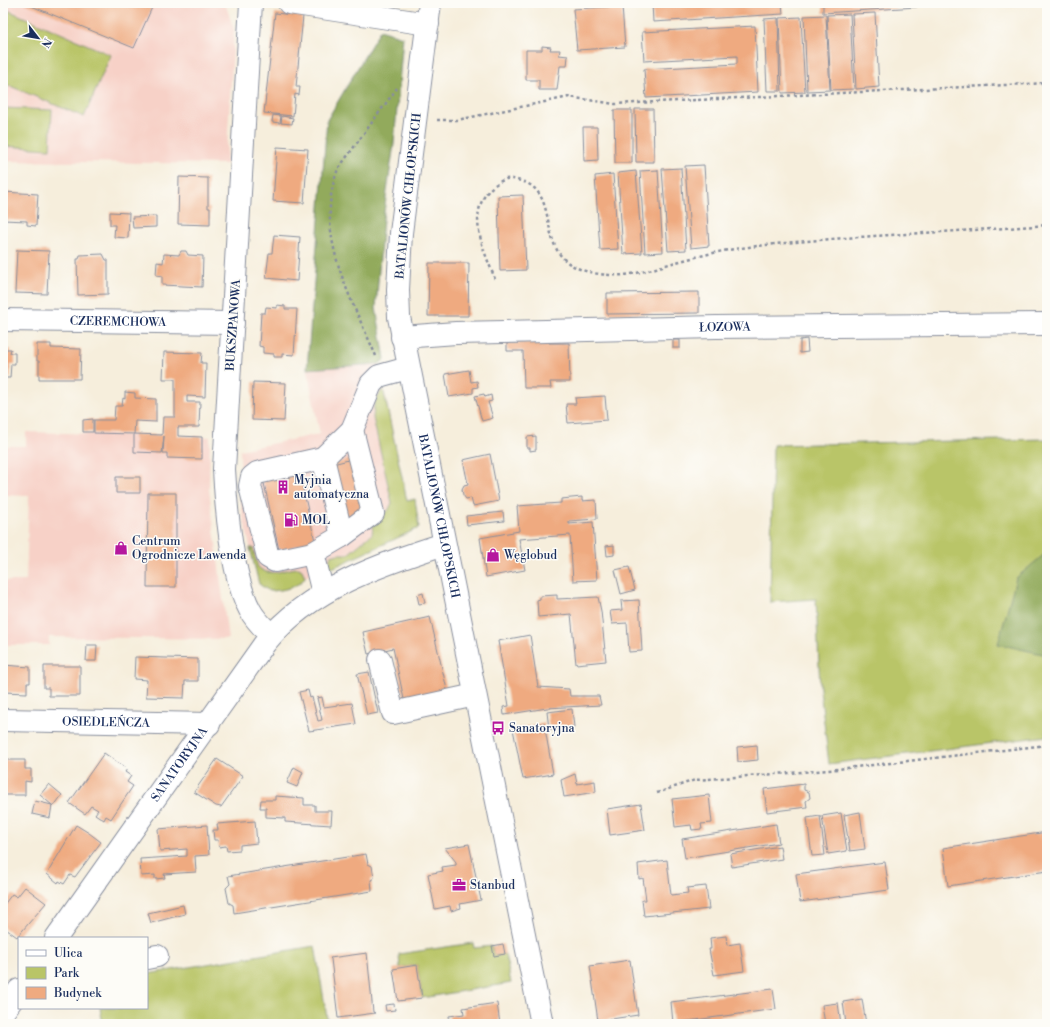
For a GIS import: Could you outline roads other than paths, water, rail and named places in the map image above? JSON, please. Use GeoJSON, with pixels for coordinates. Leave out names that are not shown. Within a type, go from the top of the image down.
{"type":"FeatureCollection","features":[{"type":"Feature","properties":{"kind":"street","name":"BUKSZPANOWA"},"geometry":{"type":"LineString","coordinates":[[250,3],[224,469],[225,499],[242,591],[256,620],[271,636]]}},
{"type":"Feature","properties":{"kind":"street"},"geometry":{"type":"LineString","coordinates":[[288,3],[429,13]]}},
{"type":"Feature","properties":{"kind":"street","name":"BATALIONÓW CHŁOPSKICH"},"geometry":{"type":"LineString","coordinates":[[429,13],[401,233],[399,317],[408,368],[542,1024]]}},
{"type":"Feature","properties":{"kind":"street","name":"CZEREMCHOWA"},"geometry":{"type":"LineString","coordinates":[[3,320],[232,323]]}},
{"type":"Feature","properties":{"kind":"street","name":"ŁOZOWA"},"geometry":{"type":"LineString","coordinates":[[402,337],[456,334],[708,327],[1047,324]]}},
{"type":"Feature","properties":{"kind":"street"},"geometry":{"type":"LineString","coordinates":[[352,430],[373,513],[342,536],[313,553],[274,561],[268,558],[250,486],[252,477],[257,473],[323,458],[352,430],[371,384],[379,376],[408,368]]}},
{"type":"Feature","properties":{"kind":"street"},"geometry":{"type":"LineString","coordinates":[[323,458],[342,536]]}},
{"type":"Feature","properties":{"kind":"street","name":"SANATORYJNA"},"geometry":{"type":"LineString","coordinates":[[57,937],[271,636],[292,614],[323,593],[398,559],[444,544]]}},
{"type":"Feature","properties":{"kind":"street"},"geometry":{"type":"LineString","coordinates":[[313,553],[323,593]]}},
{"type":"Feature","properties":{"kind":"street"},"geometry":{"type":"LineString","coordinates":[[380,660],[393,713],[475,695]]}},
{"type":"Feature","properties":{"kind":"street","name":"OSIEDLEŃCZA"},"geometry":{"type":"LineString","coordinates":[[3,720],[209,724]]}},
{"type":"Feature","properties":{"kind":"street"},"geometry":{"type":"LineString","coordinates":[[3,1012],[18,991]]}},
{"type":"Feature","properties":{"kind":"place","name":"Myjnia automatyczna"},"geometry":{"type":"Point","coordinates":[283,487]}},
{"type":"Feature","properties":{"kind":"place","name":"MOL"},"geometry":{"type":"Point","coordinates":[291,520]}},
{"type":"Feature","properties":{"kind":"place","name":"Centrum Ogrodnicze Lawenda"},"geometry":{"type":"Point","coordinates":[121,548]}},
{"type":"Feature","properties":{"kind":"place","name":"Węglobud"},"geometry":{"type":"Point","coordinates":[493,555]}},
{"type":"Feature","properties":{"kind":"place","name":"Sanatoryjna"},"geometry":{"type":"Point","coordinates":[498,728]}},
{"type":"Feature","properties":{"kind":"place","name":"Stanbud"},"geometry":{"type":"Point","coordinates":[459,885]}}]}
